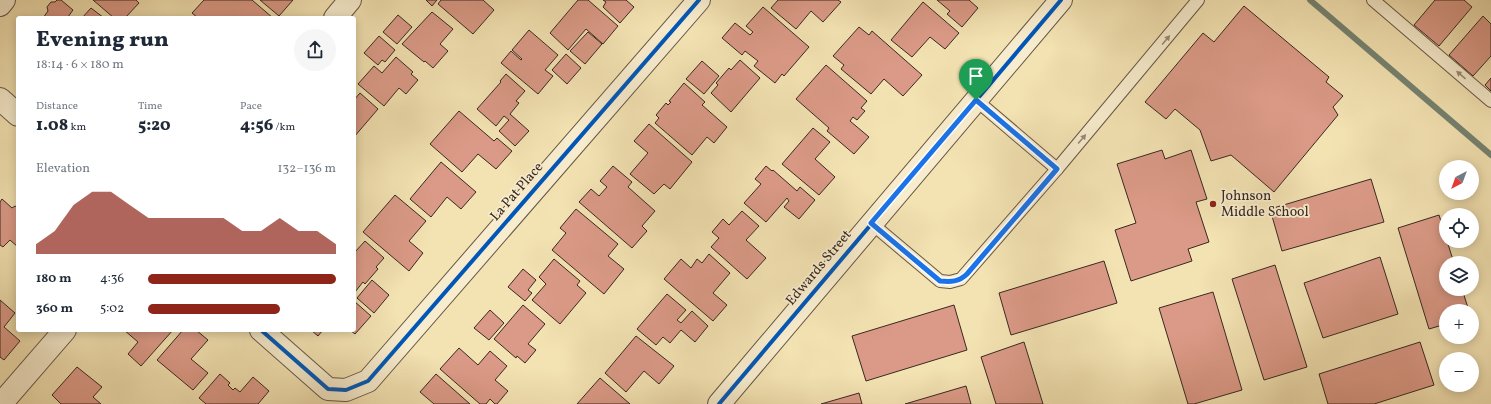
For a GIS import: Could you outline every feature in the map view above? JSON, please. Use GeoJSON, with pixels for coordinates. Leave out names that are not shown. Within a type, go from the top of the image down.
{"type":"FeatureCollection","features":[{"type":"Feature","properties":{"kind":"street"},"geometry":{"type":"LineString","coordinates":[[0,5],[4,0]]}},
{"type":"Feature","properties":{"kind":"street"},"geometry":{"type":"LineString","coordinates":[[337,16],[350,0]]}},
{"type":"Feature","properties":{"kind":"street","name":"La Pat Place"},"geometry":{"type":"LineString","coordinates":[[263,332],[328,389],[346,390],[368,381],[699,0]]}},
{"type":"Feature","properties":{"kind":"street","name":"Edwards Street"},"geometry":{"type":"LineString","coordinates":[[720,404],[871,223],[1061,0]]}},
{"type":"Feature","properties":{"kind":"street"},"geometry":{"type":"LineString","coordinates":[[0,99],[16,113]]}},
{"type":"Feature","properties":{"kind":"street"},"geometry":{"type":"LineString","coordinates":[[1,404],[63,332]]}},
{"type":"Feature","properties":{"kind":"lane"},"geometry":{"type":"LineString","coordinates":[[871,223],[940,281],[950,282],[961,280],[1057,169],[1198,0]]}},
{"type":"Feature","properties":{"kind":"lane"},"geometry":{"type":"LineString","coordinates":[[1373,0],[1491,101]]}},
{"type":"Feature","properties":{"kind":"lane"},"geometry":{"type":"LineString","coordinates":[[976,100],[1057,169]]}},
{"type":"Feature","properties":{"kind":"building"},"geometry":{"type":"Polygon","coordinates":[[[57,0],[61,0],[73,10],[69,16],[44,16],[48,11],[47,7],[51,2],[55,2],[57,0]]]}},
{"type":"Feature","properties":{"kind":"building"},"geometry":{"type":"Polygon","coordinates":[[[93,0],[136,0],[139,3],[127,16],[112,16],[93,0]]]}},
{"type":"Feature","properties":{"kind":"building"},"geometry":{"type":"Polygon","coordinates":[[[204,0],[252,0],[271,16],[196,16],[192,13],[204,0]]]}},
{"type":"Feature","properties":{"kind":"building"},"geometry":{"type":"Polygon","coordinates":[[[260,0],[293,0],[279,16],[260,0]]]}},
{"type":"Feature","properties":{"kind":"building"},"geometry":{"type":"Polygon","coordinates":[[[426,0],[437,0],[432,6],[426,0]]]}},
{"type":"Feature","properties":{"kind":"building"},"geometry":{"type":"Polygon","coordinates":[[[441,0],[483,0],[494,10],[473,34],[438,4],[441,0]]]}},
{"type":"Feature","properties":{"kind":"building"},"geometry":{"type":"Polygon","coordinates":[[[578,0],[588,0],[618,26],[603,44],[586,29],[568,50],[550,33],[578,0]]]}},
{"type":"Feature","properties":{"kind":"building"},"geometry":{"type":"Polygon","coordinates":[[[603,0],[626,0],[634,7],[620,23],[603,7],[606,2],[603,0]]]}},
{"type":"Feature","properties":{"kind":"building"},"geometry":{"type":"Polygon","coordinates":[[[778,0],[838,0],[841,2],[823,22],[811,11],[796,29],[771,8],[778,0]]]}},
{"type":"Feature","properties":{"kind":"building"},"geometry":{"type":"Polygon","coordinates":[[[937,0],[969,0],[978,8],[962,27],[947,14],[950,11],[937,0]]]}},
{"type":"Feature","properties":{"kind":"building"},"geometry":{"type":"Polygon","coordinates":[[[1435,0],[1464,0],[1472,7],[1439,46],[1414,25],[1435,0]]]}},
{"type":"Feature","properties":{"kind":"building"},"geometry":{"type":"Polygon","coordinates":[[[923,2],[959,33],[945,49],[930,37],[912,57],[891,40],[923,2]]]}},
{"type":"Feature","properties":{"kind":"building"},"geometry":{"type":"Polygon","coordinates":[[[1244,6],[1329,77],[1326,82],[1343,96],[1333,107],[1338,115],[1274,192],[1231,155],[1211,161],[1200,130],[1175,109],[1166,119],[1145,102],[1203,33],[1214,42],[1244,6]]]}},
{"type":"Feature","properties":{"kind":"building"},"geometry":{"type":"Polygon","coordinates":[[[763,7],[809,47],[784,76],[782,74],[775,83],[754,66],[758,61],[745,51],[742,55],[722,38],[735,23],[750,35],[753,32],[746,26],[763,7]]]}},
{"type":"Feature","properties":{"kind":"building"},"geometry":{"type":"Polygon","coordinates":[[[91,8],[101,16],[84,16],[91,8]]]}},
{"type":"Feature","properties":{"kind":"building"},"geometry":{"type":"Polygon","coordinates":[[[432,12],[453,29],[440,44],[448,51],[433,68],[402,44],[432,12]]]}},
{"type":"Feature","properties":{"kind":"building"},"geometry":{"type":"Polygon","coordinates":[[[398,15],[412,27],[397,44],[383,32],[398,15]]]}},
{"type":"Feature","properties":{"kind":"building"},"geometry":{"type":"Polygon","coordinates":[[[1483,16],[1491,24],[1491,56],[1473,76],[1449,55],[1483,16]]]}},
{"type":"Feature","properties":{"kind":"building"},"geometry":{"type":"Polygon","coordinates":[[[859,27],[869,35],[872,31],[922,75],[903,96],[884,79],[871,94],[841,69],[844,65],[833,56],[859,27]]]}},
{"type":"Feature","properties":{"kind":"building"},"geometry":{"type":"Polygon","coordinates":[[[529,30],[558,55],[545,70],[553,76],[538,94],[501,63],[511,51],[521,60],[522,59],[512,50],[529,30]]]}},
{"type":"Feature","properties":{"kind":"building"},"geometry":{"type":"Polygon","coordinates":[[[588,32],[602,44],[585,64],[570,51],[588,32]]]}},
{"type":"Feature","properties":{"kind":"building"},"geometry":{"type":"Polygon","coordinates":[[[379,36],[395,50],[385,62],[382,60],[378,65],[364,53],[379,36]]]}},
{"type":"Feature","properties":{"kind":"building"},"geometry":{"type":"Polygon","coordinates":[[[566,54],[581,68],[567,84],[552,70],[566,54]]]}},
{"type":"Feature","properties":{"kind":"building"},"geometry":{"type":"Polygon","coordinates":[[[396,57],[413,72],[411,74],[418,80],[406,94],[399,88],[384,106],[358,84],[374,66],[382,73],[396,57]]]}},
{"type":"Feature","properties":{"kind":"building"},"geometry":{"type":"Polygon","coordinates":[[[740,60],[760,78],[731,112],[711,93],[718,85],[716,83],[729,68],[731,70],[740,60]]]}},
{"type":"Feature","properties":{"kind":"building"},"geometry":{"type":"Polygon","coordinates":[[[702,61],[719,76],[704,94],[686,79],[702,61]]]}},
{"type":"Feature","properties":{"kind":"building"},"geometry":{"type":"Polygon","coordinates":[[[826,65],[867,101],[861,108],[865,111],[857,120],[853,117],[850,121],[869,137],[854,154],[827,131],[829,128],[796,99],[826,65]]]}},
{"type":"Feature","properties":{"kind":"building"},"geometry":{"type":"Polygon","coordinates":[[[506,74],[525,91],[516,101],[519,103],[510,114],[529,131],[515,146],[499,131],[509,120],[504,116],[496,126],[477,109],[501,82],[500,81],[506,74]]]}},
{"type":"Feature","properties":{"kind":"building"},"geometry":{"type":"Polygon","coordinates":[[[1491,78],[1491,91],[1485,85],[1491,78]]]}},
{"type":"Feature","properties":{"kind":"building"},"geometry":{"type":"Polygon","coordinates":[[[684,83],[705,102],[702,105],[727,127],[714,143],[707,137],[692,155],[655,123],[659,118],[656,115],[666,103],[668,105],[671,102],[669,101],[684,83]]]}},
{"type":"Feature","properties":{"kind":"building"},"geometry":{"type":"Polygon","coordinates":[[[360,93],[378,109],[356,135],[356,98],[360,93]]]}},
{"type":"Feature","properties":{"kind":"building"},"geometry":{"type":"Polygon","coordinates":[[[459,111],[494,141],[497,138],[512,151],[496,169],[478,154],[462,172],[430,144],[459,111]]]}},
{"type":"Feature","properties":{"kind":"building"},"geometry":{"type":"Polygon","coordinates":[[[649,124],[692,162],[670,189],[664,184],[654,194],[630,174],[648,153],[634,141],[649,124]]]}},
{"type":"Feature","properties":{"kind":"building"},"geometry":{"type":"Polygon","coordinates":[[[813,128],[830,142],[815,159],[835,177],[819,195],[782,164],[813,128]]]}},
{"type":"Feature","properties":{"kind":"building"},"geometry":{"type":"Polygon","coordinates":[[[1162,150],[1165,159],[1191,150],[1207,199],[1196,202],[1209,242],[1188,249],[1192,261],[1131,281],[1115,230],[1136,223],[1117,164],[1162,150]]]}},
{"type":"Feature","properties":{"kind":"building"},"geometry":{"type":"Polygon","coordinates":[[[441,162],[476,192],[461,209],[447,197],[431,217],[410,199],[441,162]]]}},
{"type":"Feature","properties":{"kind":"building"},"geometry":{"type":"Polygon","coordinates":[[[613,166],[632,182],[628,187],[655,211],[642,226],[647,231],[632,248],[579,202],[591,189],[599,196],[607,187],[600,181],[613,166]]]}},
{"type":"Feature","properties":{"kind":"building"},"geometry":{"type":"Polygon","coordinates":[[[766,166],[772,171],[773,170],[797,191],[800,187],[815,200],[799,219],[784,207],[789,201],[787,198],[766,222],[744,203],[761,184],[755,179],[766,166]]]}},
{"type":"Feature","properties":{"kind":"building"},"geometry":{"type":"Polygon","coordinates":[[[1371,179],[1384,222],[1282,251],[1270,209],[1371,179]]]}},
{"type":"Feature","properties":{"kind":"building"},"geometry":{"type":"Polygon","coordinates":[[[395,195],[426,221],[409,241],[423,253],[409,271],[363,232],[395,195]]]}},
{"type":"Feature","properties":{"kind":"building"},"geometry":{"type":"Polygon","coordinates":[[[2,199],[12,208],[16,207],[16,245],[10,240],[3,247],[0,245],[0,202],[2,199]]]}},
{"type":"Feature","properties":{"kind":"building"},"geometry":{"type":"Polygon","coordinates":[[[576,209],[618,244],[608,256],[624,269],[604,294],[552,250],[566,233],[560,228],[576,209]]]}},
{"type":"Feature","properties":{"kind":"building"},"geometry":{"type":"Polygon","coordinates":[[[742,211],[759,226],[746,240],[766,258],[747,279],[711,247],[719,238],[712,232],[723,219],[729,225],[742,211]]]}},
{"type":"Feature","properties":{"kind":"building"},"geometry":{"type":"Polygon","coordinates":[[[1439,215],[1439,248],[1449,248],[1452,256],[1439,256],[1439,296],[1464,296],[1467,304],[1439,304],[1439,326],[1429,329],[1398,228],[1439,215]]]}},
{"type":"Feature","properties":{"kind":"building"},"geometry":{"type":"Polygon","coordinates":[[[365,241],[384,258],[376,267],[378,269],[365,284],[363,282],[356,291],[356,251],[365,241]]]}},
{"type":"Feature","properties":{"kind":"building"},"geometry":{"type":"Polygon","coordinates":[[[709,254],[730,273],[713,293],[727,305],[713,321],[664,279],[681,259],[691,268],[697,259],[702,263],[709,254]]]}},
{"type":"Feature","properties":{"kind":"building"},"geometry":{"type":"Polygon","coordinates":[[[1380,257],[1398,314],[1323,338],[1304,283],[1380,257]]]}},
{"type":"Feature","properties":{"kind":"building"},"geometry":{"type":"Polygon","coordinates":[[[554,259],[580,281],[577,285],[586,293],[560,324],[532,300],[546,284],[539,277],[554,259]]]}},
{"type":"Feature","properties":{"kind":"building"},"geometry":{"type":"Polygon","coordinates":[[[1104,261],[1117,303],[1011,335],[999,293],[1104,261]]]}},
{"type":"Feature","properties":{"kind":"building"},"geometry":{"type":"Polygon","coordinates":[[[1275,265],[1307,367],[1264,380],[1232,279],[1275,265]]]}},
{"type":"Feature","properties":{"kind":"building"},"geometry":{"type":"Polygon","coordinates":[[[523,269],[536,280],[528,290],[532,293],[525,301],[508,287],[523,269]]]}},
{"type":"Feature","properties":{"kind":"building"},"geometry":{"type":"Polygon","coordinates":[[[372,280],[389,295],[374,313],[357,298],[372,280]]]}},
{"type":"Feature","properties":{"kind":"building"},"geometry":{"type":"Polygon","coordinates":[[[1213,292],[1242,390],[1194,404],[1188,404],[1159,308],[1213,292]]]}},
{"type":"Feature","properties":{"kind":"building"},"geometry":{"type":"Polygon","coordinates":[[[667,294],[686,310],[677,320],[681,323],[692,311],[708,326],[695,342],[681,330],[670,343],[663,337],[656,345],[637,329],[667,294]]]}},
{"type":"Feature","properties":{"kind":"building"},"geometry":{"type":"Polygon","coordinates":[[[0,300],[15,313],[4,327],[20,341],[4,360],[0,357],[0,300]]]}},
{"type":"Feature","properties":{"kind":"building"},"geometry":{"type":"Polygon","coordinates":[[[356,303],[371,316],[355,334],[352,332],[356,332],[356,303]]]}},
{"type":"Feature","properties":{"kind":"building"},"geometry":{"type":"Polygon","coordinates":[[[523,305],[545,324],[528,344],[536,350],[525,363],[517,356],[516,358],[494,339],[523,305]]]}},
{"type":"Feature","properties":{"kind":"building"},"geometry":{"type":"Polygon","coordinates":[[[954,305],[967,350],[866,381],[852,336],[954,305]]]}},
{"type":"Feature","properties":{"kind":"building"},"geometry":{"type":"Polygon","coordinates":[[[490,310],[504,323],[489,340],[474,328],[490,310]]]}},
{"type":"Feature","properties":{"kind":"building"},"geometry":{"type":"Polygon","coordinates":[[[126,332],[171,332],[141,366],[128,354],[138,342],[126,332]]]}},
{"type":"Feature","properties":{"kind":"building"},"geometry":{"type":"Polygon","coordinates":[[[181,332],[198,332],[208,340],[191,359],[208,373],[193,390],[157,360],[181,332]]]}},
{"type":"Feature","properties":{"kind":"building"},"geometry":{"type":"Polygon","coordinates":[[[313,332],[321,332],[318,336],[313,332]]]}},
{"type":"Feature","properties":{"kind":"building"},"geometry":{"type":"Polygon","coordinates":[[[636,336],[674,366],[659,384],[644,371],[626,392],[605,373],[636,336]]]}},
{"type":"Feature","properties":{"kind":"building"},"geometry":{"type":"Polygon","coordinates":[[[1024,342],[1043,404],[996,404],[981,357],[1024,342]]]}},
{"type":"Feature","properties":{"kind":"building"},"geometry":{"type":"Polygon","coordinates":[[[1420,342],[1434,385],[1374,404],[1328,404],[1319,374],[1420,342]]]}},
{"type":"Feature","properties":{"kind":"building"},"geometry":{"type":"Polygon","coordinates":[[[459,348],[478,365],[490,351],[507,366],[495,380],[508,391],[497,404],[490,399],[486,404],[480,404],[440,369],[459,348]]]}},
{"type":"Feature","properties":{"kind":"building"},"geometry":{"type":"Polygon","coordinates":[[[77,367],[102,387],[93,397],[101,404],[61,404],[52,395],[77,367]]]}},
{"type":"Feature","properties":{"kind":"building"},"geometry":{"type":"Polygon","coordinates":[[[220,374],[230,383],[228,385],[233,390],[235,388],[240,392],[253,377],[269,391],[258,404],[206,404],[199,398],[220,374]]]}},
{"type":"Feature","properties":{"kind":"building"},"geometry":{"type":"Polygon","coordinates":[[[436,374],[470,404],[434,404],[420,392],[436,374]]]}},
{"type":"Feature","properties":{"kind":"building"},"geometry":{"type":"Polygon","coordinates":[[[600,378],[630,404],[577,404],[600,378]]]}},
{"type":"Feature","properties":{"kind":"building"},"geometry":{"type":"Polygon","coordinates":[[[966,386],[971,404],[905,404],[966,386]]]}},
{"type":"Feature","properties":{"kind":"building"},"geometry":{"type":"Polygon","coordinates":[[[859,393],[862,404],[821,404],[859,393]]]}},
{"type":"Feature","properties":{"kind":"waterway"},"geometry":{"type":"LineString","coordinates":[[1310,0],[1491,155]]}},
{"type":"Feature","properties":{"kind":"cycle path"},"geometry":{"type":"LineString","coordinates":[[263,332],[328,389],[346,390],[368,381],[699,0]]}},
{"type":"Feature","properties":{"kind":"cycle path"},"geometry":{"type":"LineString","coordinates":[[719,404],[1061,0]]}},
{"type":"Feature","properties":{"kind":"place","name":"Johnson Middle School"},"geometry":{"type":"Point","coordinates":[1213,204]}},
{"type":"Feature","properties":{"kind":"route"},"geometry":{"type":"LineString","coordinates":[[976,100],[1057,169],[961,280],[950,282],[940,281],[871,223],[976,100]]}}]}
